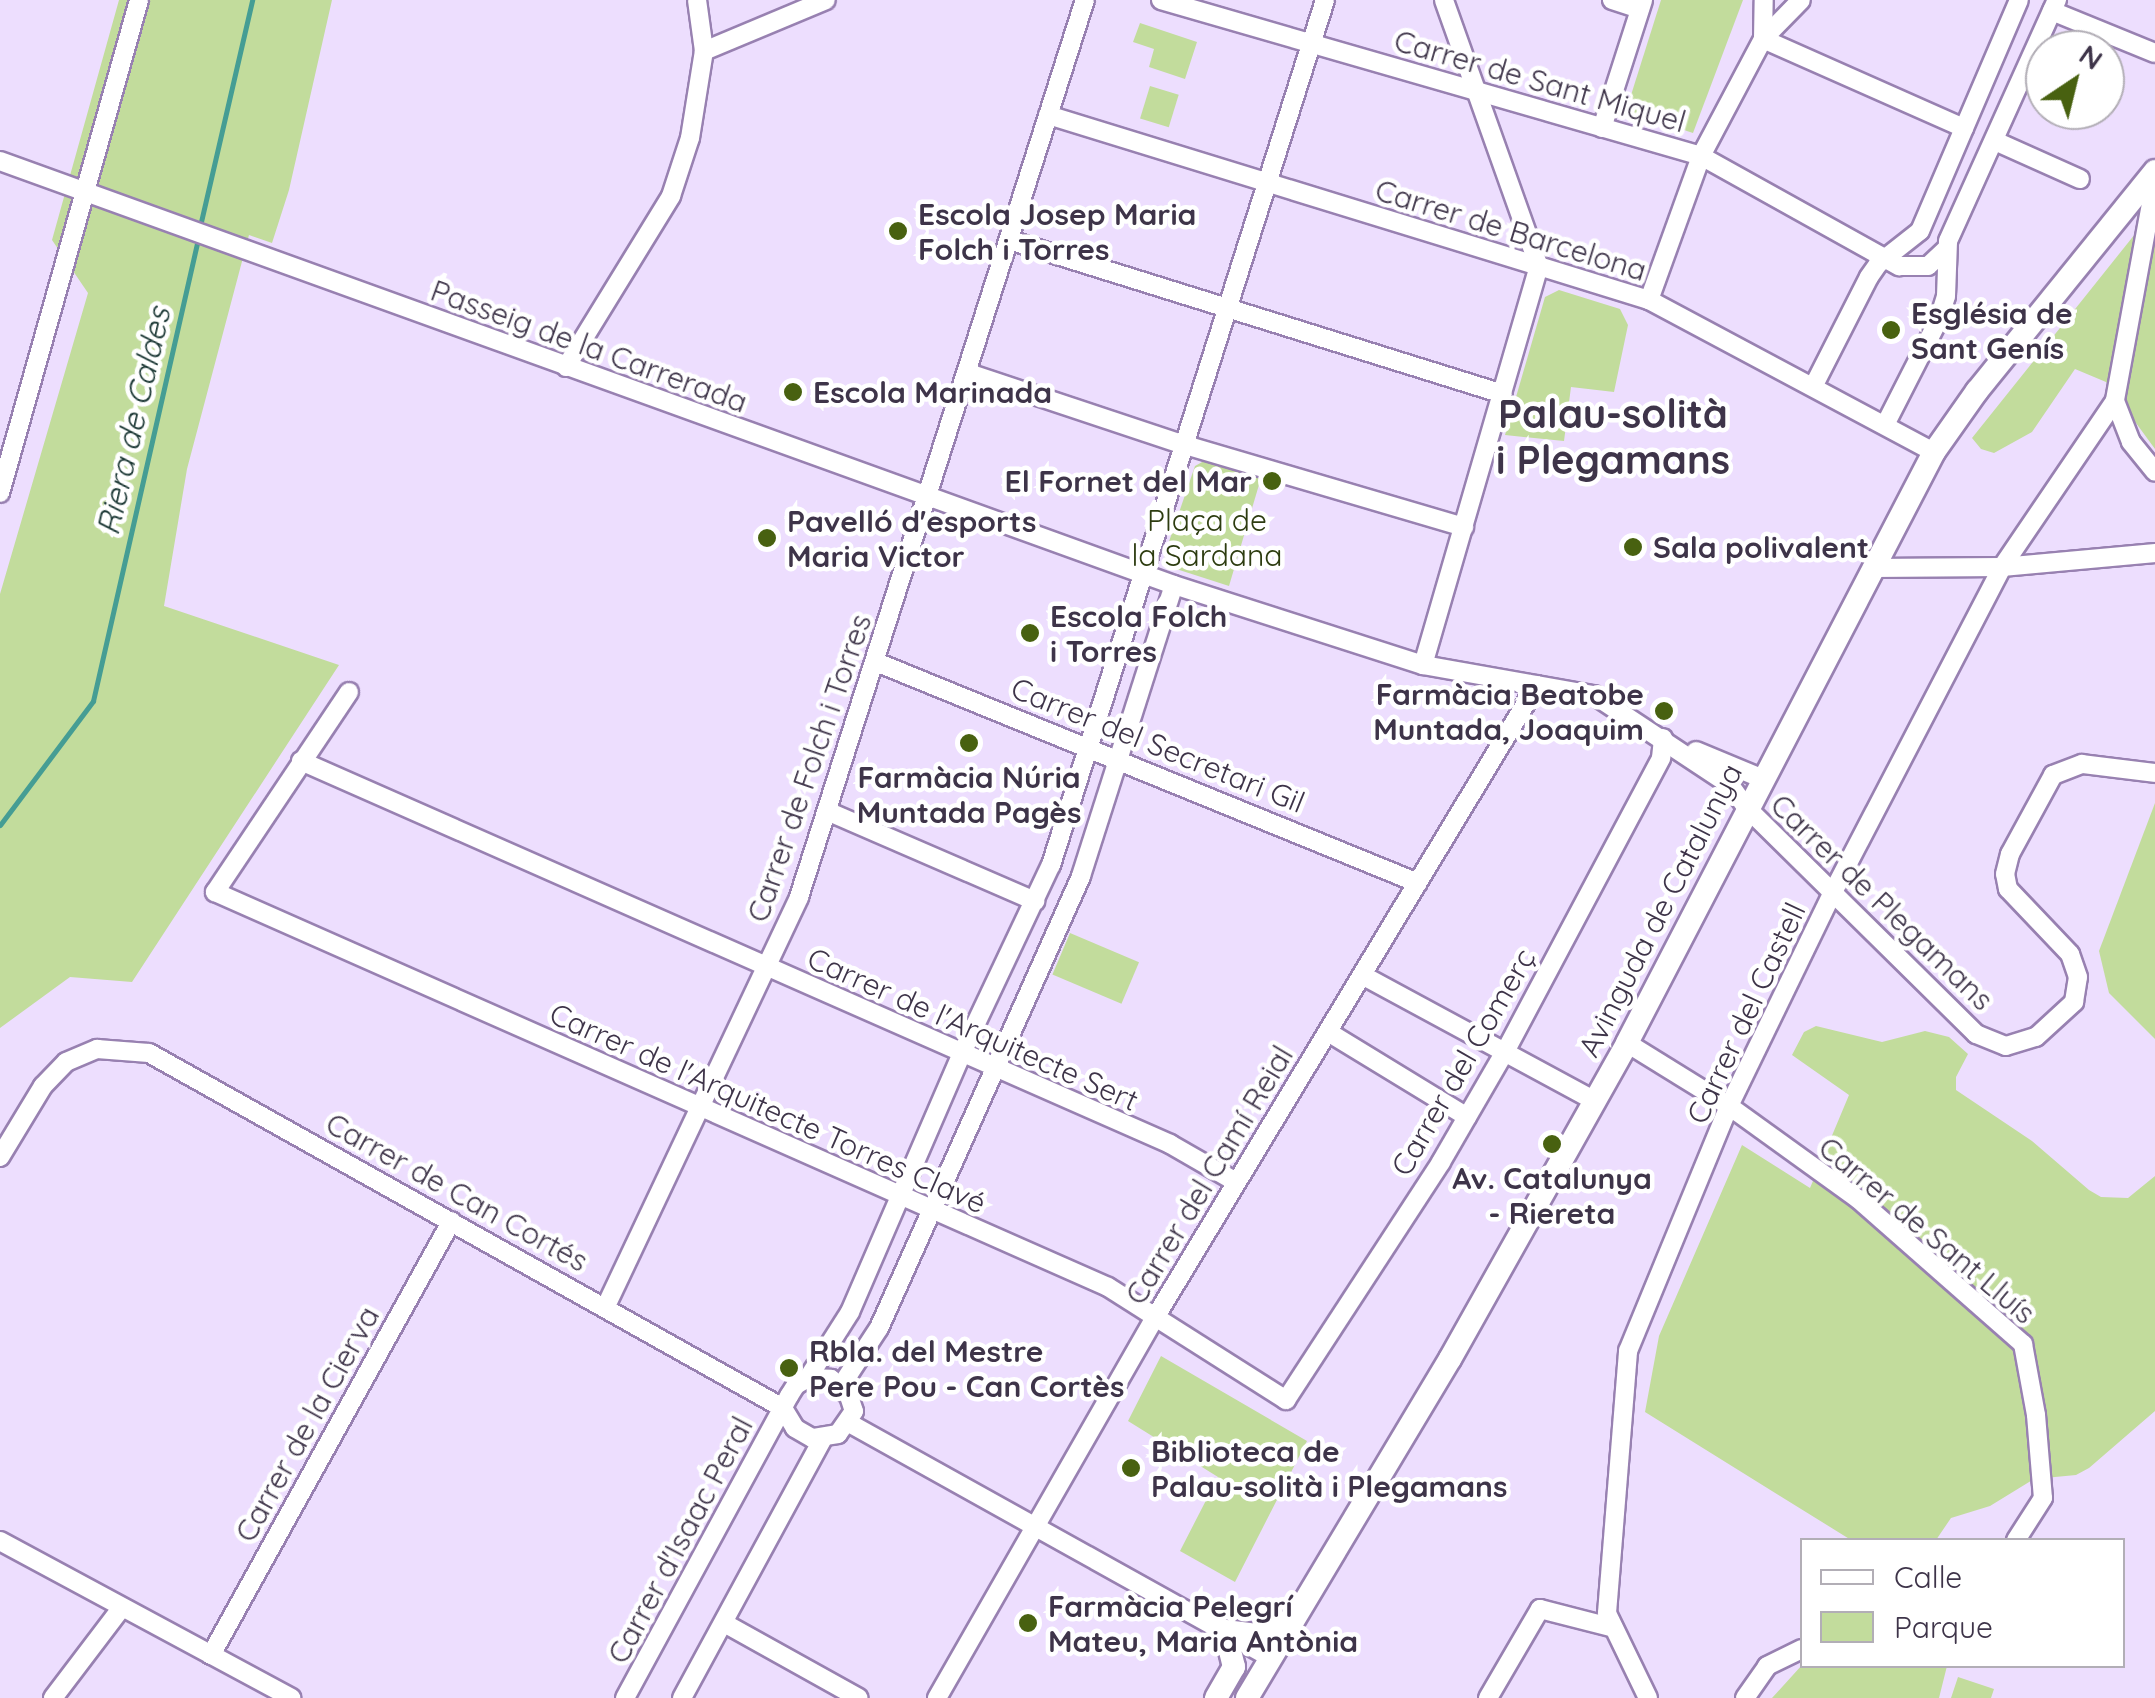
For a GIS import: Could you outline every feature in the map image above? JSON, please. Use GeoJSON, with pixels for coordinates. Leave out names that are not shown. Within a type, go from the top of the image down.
{"type":"FeatureCollection","features":[{"type":"Feature","properties":{"kind":"street"},"geometry":{"type":"LineString","coordinates":[[0,493],[139,0]]}},
{"type":"Feature","properties":{"kind":"street"},"geometry":{"type":"LineString","coordinates":[[566,367],[671,196],[690,138],[704,51],[698,0]]}},
{"type":"Feature","properties":{"kind":"street"},"geometry":{"type":"LineString","coordinates":[[704,51],[826,0]]}},
{"type":"Feature","properties":{"kind":"street","name":"Carrer de Folch i Torres"},"geometry":{"type":"LineString","coordinates":[[606,1306],[799,897],[929,500],[1085,0]]}},
{"type":"Feature","properties":{"kind":"street","name":"Carrer de Sant Miquel"},"geometry":{"type":"LineString","coordinates":[[1161,0],[1702,156],[1892,254]]}},
{"type":"Feature","properties":{"kind":"street"},"geometry":{"type":"LineString","coordinates":[[808,1378],[832,1379],[853,1404],[849,1423],[838,1434],[802,1434],[783,1408],[796,1385],[808,1378],[850,1312],[961,1055],[1051,865],[1325,0]]}},
{"type":"Feature","properties":{"kind":"street"},"geometry":{"type":"LineString","coordinates":[[1423,664],[1540,268],[1444,0]]}},
{"type":"Feature","properties":{"kind":"street"},"geometry":{"type":"LineString","coordinates":[[1602,128],[1642,4],[1612,0]]}},
{"type":"Feature","properties":{"kind":"street"},"geometry":{"type":"LineString","coordinates":[[1762,38],[1764,0]]}},
{"type":"Feature","properties":{"kind":"street"},"geometry":{"type":"LineString","coordinates":[[1649,300],[1702,156],[1762,38],[1801,0]]}},
{"type":"Feature","properties":{"kind":"street"},"geometry":{"type":"LineString","coordinates":[[1814,384],[1869,277],[1920,230],[2019,0]]}},
{"type":"Feature","properties":{"kind":"street"},"geometry":{"type":"LineString","coordinates":[[1886,423],[1938,319],[1946,296],[1942,260],[2054,6],[2155,54]]}},
{"type":"Feature","properties":{"kind":"street"},"geometry":{"type":"LineString","coordinates":[[1762,38],[1964,128]]}},
{"type":"Feature","properties":{"kind":"street","name":"Carrer de Barcelona"},"geometry":{"type":"LineString","coordinates":[[1048,115],[1649,300],[1814,384],[1934,452]]}},
{"type":"Feature","properties":{"kind":"street"},"geometry":{"type":"LineString","coordinates":[[1995,142],[2080,179]]}},
{"type":"Feature","properties":{"kind":"street","name":"Passeig de la Carrerada"},"geometry":{"type":"LineString","coordinates":[[0,161],[1141,574],[1423,664],[1594,696],[1663,738],[1761,778]]}},
{"type":"Feature","properties":{"kind":"street","name":"Avinguda de Catalunya"},"geometry":{"type":"LineString","coordinates":[[1247,1698],[1450,1360],[1627,1043],[1761,778],[1934,452],[1977,390],[2155,171]]}},
{"type":"Feature","properties":{"kind":"street"},"geometry":{"type":"LineString","coordinates":[[2155,182],[2115,400],[2130,442],[2155,472]]}},
{"type":"Feature","properties":{"kind":"street"},"geometry":{"type":"LineString","coordinates":[[1009,240],[1502,394]]}},
{"type":"Feature","properties":{"kind":"street"},"geometry":{"type":"LineString","coordinates":[[1892,254],[1917,268],[1942,260]]}},
{"type":"Feature","properties":{"kind":"street"},"geometry":{"type":"LineString","coordinates":[[968,373],[1185,444],[1464,527]]}},
{"type":"Feature","properties":{"kind":"street","name":"Carrer del Castell"},"geometry":{"type":"LineString","coordinates":[[1648,1698],[1607,1613],[1628,1351],[1729,1106],[1832,894],[2002,566],[2115,400]]}},
{"type":"Feature","properties":{"kind":"street"},"geometry":{"type":"LineString","coordinates":[[1872,568],[2002,566],[2155,552]]}},
{"type":"Feature","properties":{"kind":"street"},"geometry":{"type":"LineString","coordinates":[[841,1386],[878,1328],[1081,876],[1174,585]]}},
{"type":"Feature","properties":{"kind":"street","name":"Carrer del Secretari Gil"},"geometry":{"type":"LineString","coordinates":[[876,662],[1418,883]]}},
{"type":"Feature","properties":{"kind":"street","name":"Carrer del Camí Reial"},"geometry":{"type":"LineString","coordinates":[[937,1698],[1156,1316],[1536,685]]}},
{"type":"Feature","properties":{"kind":"street"},"geometry":{"type":"LineString","coordinates":[[301,761],[349,692]]}},
{"type":"Feature","properties":{"kind":"street","name":"Passeig de la Carrerada"},"geometry":{"type":"LineString","coordinates":[[1663,738],[1744,814]]}},
{"type":"Feature","properties":{"kind":"street","name":"Carrer del Comerç"},"geometry":{"type":"LineString","coordinates":[[1286,1400],[1506,1050],[1661,758],[1663,738]]}},
{"type":"Feature","properties":{"kind":"street","name":"Carrer de l'Arquitecte Torres Clavé"},"geometry":{"type":"LineString","coordinates":[[301,761],[215,892],[1108,1288],[1286,1400]]}},
{"type":"Feature","properties":{"kind":"street","name":"Carrer de l'Arquitecte Sert"},"geometry":{"type":"LineString","coordinates":[[301,761],[1170,1144],[1236,1182]]}},
{"type":"Feature","properties":{"kind":"street","name":"Carrer de Plegamans"},"geometry":{"type":"LineString","coordinates":[[1744,814],[1976,1034],[2006,1046],[2036,1037],[2074,1002],[2078,978],[2070,954],[2008,888],[2005,874],[2010,854],[2053,776],[2082,764],[2155,773]]}},
{"type":"Feature","properties":{"kind":"street"},"geometry":{"type":"LineString","coordinates":[[826,811],[1035,901]]}},
{"type":"Feature","properties":{"kind":"street"},"geometry":{"type":"LineString","coordinates":[[1362,975],[1594,1101]]}},
{"type":"Feature","properties":{"kind":"street"},"geometry":{"type":"LineString","coordinates":[[1328,1032],[1467,1117]]}},
{"type":"Feature","properties":{"kind":"street","name":"Carrer de Sant Lluís"},"geometry":{"type":"LineString","coordinates":[[1627,1043],[1729,1106],[1858,1199],[2023,1344],[2036,1414],[2043,1498],[2017,1538]]}},
{"type":"Feature","properties":{"kind":"street","name":"Carrer de Can Cortés"},"geometry":{"type":"LineString","coordinates":[[0,1157],[43,1086],[66,1062],[97,1049],[150,1053],[783,1408]]}},
{"type":"Feature","properties":{"kind":"street","name":"Carrer de la Cierva"},"geometry":{"type":"LineString","coordinates":[[210,1655],[452,1220]]}},
{"type":"Feature","properties":{"kind":"street","name":"Carrer d'Isaac Peral"},"geometry":{"type":"LineString","coordinates":[[625,1698],[783,1408]]}},
{"type":"Feature","properties":{"kind":"street"},"geometry":{"type":"LineString","coordinates":[[849,1423],[1270,1658]]}},
{"type":"Feature","properties":{"kind":"street"},"geometry":{"type":"LineString","coordinates":[[682,1698],[824,1437]]}},
{"type":"Feature","properties":{"kind":"street"},"geometry":{"type":"LineString","coordinates":[[0,1542],[291,1698]]}},
{"type":"Feature","properties":{"kind":"street"},"geometry":{"type":"LineString","coordinates":[[53,1698],[122,1607]]}},
{"type":"Feature","properties":{"kind":"street"},"geometry":{"type":"LineString","coordinates":[[1488,1698],[1540,1610],[1614,1628]]}},
{"type":"Feature","properties":{"kind":"street"},"geometry":{"type":"LineString","coordinates":[[1226,1631],[1266,1636],[1297,1613]]}},
{"type":"Feature","properties":{"kind":"street"},"geometry":{"type":"LineString","coordinates":[[724,1623],[859,1698]]}},
{"type":"Feature","properties":{"kind":"street"},"geometry":{"type":"LineString","coordinates":[[1216,1698],[1234,1667],[1226,1631]]}},
{"type":"Feature","properties":{"kind":"street"},"geometry":{"type":"LineString","coordinates":[[1746,1698],[1767,1666],[1800,1650]]}},
{"type":"Feature","properties":{"kind":"green space"},"geometry":{"type":"Polygon","coordinates":[[[119,0],[332,0],[289,190],[272,243],[249,235],[187,469],[164,606],[339,665],[132,982],[70,977],[0,1028],[0,594],[88,293],[52,240],[119,0]]]}},
{"type":"Feature","properties":{"kind":"green space"},"geometry":{"type":"Polygon","coordinates":[[[1661,0],[1743,0],[1693,133],[1626,111],[1661,0]]]}},
{"type":"Feature","properties":{"kind":"green space"},"geometry":{"type":"Polygon","coordinates":[[[1140,23],[1197,42],[1185,79],[1149,67],[1154,49],[1133,42],[1140,23]]]}},
{"type":"Feature","properties":{"kind":"green space"},"geometry":{"type":"Polygon","coordinates":[[[1150,86],[1179,95],[1169,127],[1140,119],[1150,86]]]}},
{"type":"Feature","properties":{"kind":"green space"},"geometry":{"type":"Polygon","coordinates":[[[2155,209],[2155,449],[2106,382],[2075,369],[2032,432],[1994,453],[1981,449],[1972,438],[2155,209]]]}},
{"type":"Feature","properties":{"kind":"green space"},"geometry":{"type":"Polygon","coordinates":[[[1559,290],[1620,309],[1628,325],[1614,392],[1571,387],[1564,441],[1505,435],[1545,297],[1559,290]]]}},
{"type":"Feature","properties":{"kind":"green space","name":"Plaça de la Sardana"},"geometry":{"type":"Polygon","coordinates":[[[1204,461],[1261,478],[1229,586],[1170,567],[1164,556],[1195,466],[1204,461]]]}},
{"type":"Feature","properties":{"kind":"green space"},"geometry":{"type":"Polygon","coordinates":[[[2155,803],[2155,1039],[2109,993],[2099,951],[2155,803]]]}},
{"type":"Feature","properties":{"kind":"green space"},"geometry":{"type":"Polygon","coordinates":[[[1070,933],[1139,962],[1121,1004],[1052,974],[1070,933]]]}},
{"type":"Feature","properties":{"kind":"green space"},"geometry":{"type":"Polygon","coordinates":[[[1816,1026],[1882,1042],[1925,1031],[1949,1037],[1968,1054],[1956,1077],[1956,1090],[2032,1141],[2089,1190],[2101,1197],[2128,1198],[2155,1176],[2155,1411],[2089,1468],[2076,1475],[2034,1479],[1990,1506],[1951,1518],[1937,1538],[1848,1538],[1645,1412],[1659,1336],[1742,1145],[1810,1188],[1849,1095],[1792,1055],[1804,1032],[1816,1026]]]}},
{"type":"Feature","properties":{"kind":"green space"},"geometry":{"type":"Polygon","coordinates":[[[1161,1356],[1307,1441],[1235,1582],[1180,1551],[1218,1477],[1128,1421],[1161,1356]]]}},
{"type":"Feature","properties":{"kind":"green space"},"geometry":{"type":"Polygon","coordinates":[[[1800,1667],[1946,1668],[1939,1698],[1772,1698],[1800,1667]]]}},
{"type":"Feature","properties":{"kind":"green space"},"geometry":{"type":"Polygon","coordinates":[[[1958,1677],[1994,1689],[1991,1698],[1951,1698],[1958,1677]]]}},
{"type":"Feature","properties":{"kind":"waterway","name":"Riera de Caldes"},"geometry":{"type":"LineString","coordinates":[[200,226],[252,0]]}},
{"type":"Feature","properties":{"kind":"waterway","name":"Riera de Caldes"},"geometry":{"type":"LineString","coordinates":[[0,825],[93,701],[198,237]]}},
{"type":"Feature","properties":{"kind":"place","name":"Escola Josep Maria Folch i Torres"},"geometry":{"type":"Point","coordinates":[898,231]}},
{"type":"Feature","properties":{"kind":"place","name":"Església de Sant Genís"},"geometry":{"type":"Point","coordinates":[1891,330]}},
{"type":"Feature","properties":{"kind":"place","name":"Escola Marinada"},"geometry":{"type":"Point","coordinates":[793,392]}},
{"type":"Feature","properties":{"kind":"place","name":"El Fornet del Mar"},"geometry":{"type":"Point","coordinates":[1272,481]}},
{"type":"Feature","properties":{"kind":"place","name":"Pavelló d'esports Maria Victor"},"geometry":{"type":"Point","coordinates":[767,538]}},
{"type":"Feature","properties":{"kind":"place","name":"Sala polivalent"},"geometry":{"type":"Point","coordinates":[1633,547]}},
{"type":"Feature","properties":{"kind":"place","name":"Escola Folch i Torres"},"geometry":{"type":"Point","coordinates":[1030,633]}},
{"type":"Feature","properties":{"kind":"place","name":"Farmàcia Beatobe Muntada, Joaquim"},"geometry":{"type":"Point","coordinates":[1664,711]}},
{"type":"Feature","properties":{"kind":"place","name":"Farmàcia Núria Muntada Pagès"},"geometry":{"type":"Point","coordinates":[969,743]}},
{"type":"Feature","properties":{"kind":"place","name":"Av. Catalunya - Riereta"},"geometry":{"type":"Point","coordinates":[1552,1144]}},
{"type":"Feature","properties":{"kind":"place","name":"Rbla. del Mestre Pere Pou - Can Cortès"},"geometry":{"type":"Point","coordinates":[789,1368]}},
{"type":"Feature","properties":{"kind":"place","name":"Biblioteca de Palau-solità i Plegamans"},"geometry":{"type":"Point","coordinates":[1131,1468]}},
{"type":"Feature","properties":{"kind":"place","name":"Farmàcia Pelegrí Mateu, Maria Antònia"},"geometry":{"type":"Point","coordinates":[1028,1623]}},
{"type":"Feature","properties":{"kind":"district","name":"Palau-solità i Plegamans"},"geometry":{"type":"Point","coordinates":[1613,436]}}]}
